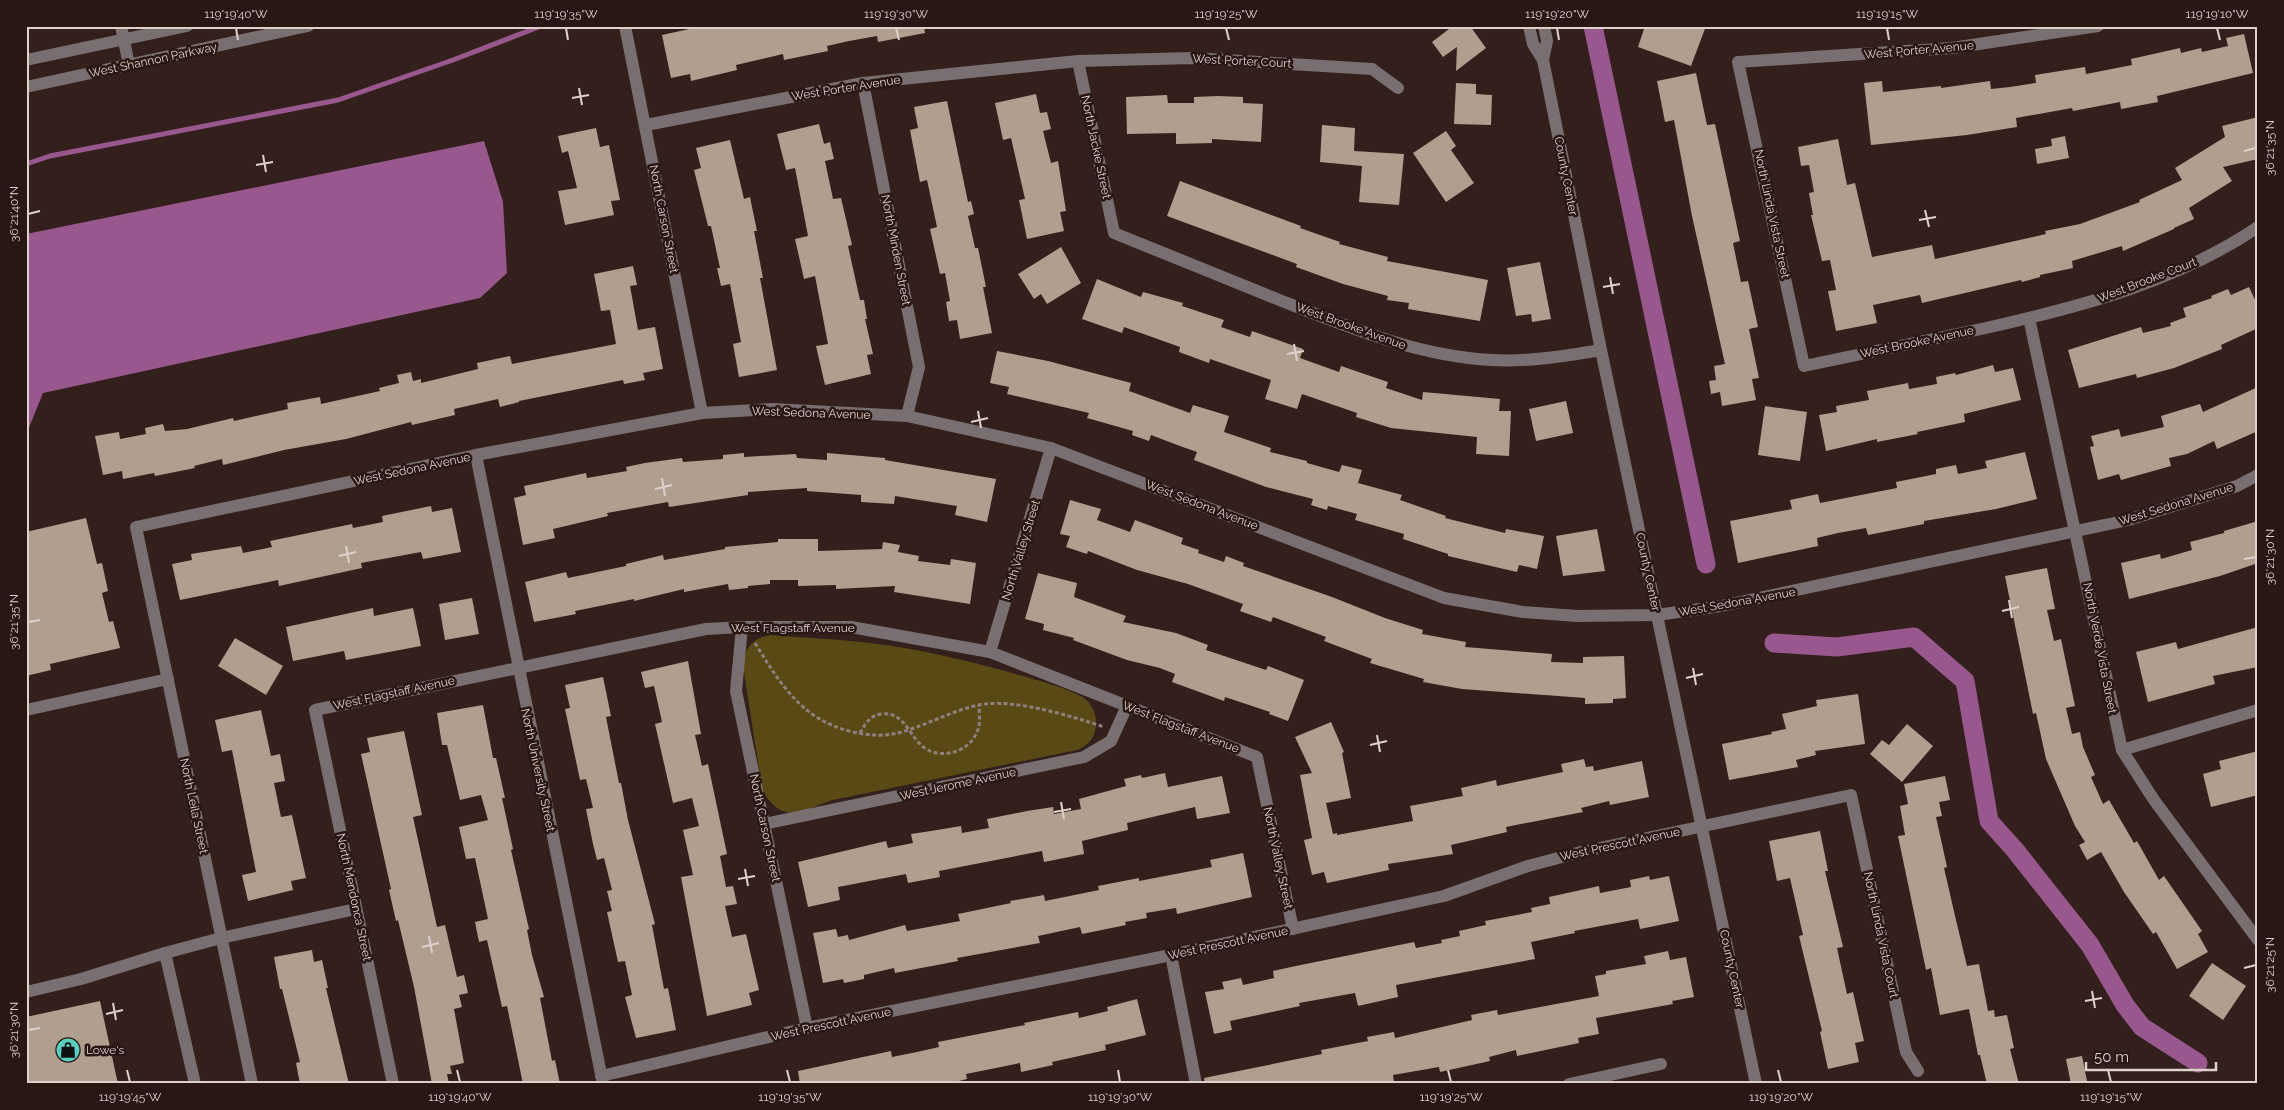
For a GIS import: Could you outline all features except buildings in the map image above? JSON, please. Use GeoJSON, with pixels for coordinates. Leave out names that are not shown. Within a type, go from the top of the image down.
{"type":"FeatureCollection","features":[{"type":"Feature","properties":{"kind":"street"},"geometry":{"type":"LineString","coordinates":[[121,26],[129,65]]}},
{"type":"Feature","properties":{"kind":"street"},"geometry":{"type":"LineString","coordinates":[[26,60],[187,26]]}},
{"type":"Feature","properties":{"kind":"street","name":"West Shannon Parkway"},"geometry":{"type":"LineString","coordinates":[[26,87],[308,26]]}},
{"type":"Feature","properties":{"kind":"street","name":"North Carson Street"},"geometry":{"type":"LineString","coordinates":[[625,26],[702,413]]}},
{"type":"Feature","properties":{"kind":"street","name":"County Center"},"geometry":{"type":"LineString","coordinates":[[1529,26],[1533,44],[1543,60],[1601,350],[1756,1084]]}},
{"type":"Feature","properties":{"kind":"street","name":"County Center"},"geometry":{"type":"LineString","coordinates":[[1543,60],[1547,41],[1544,26]]}},
{"type":"Feature","properties":{"kind":"street","name":"West Porter Avenue"},"geometry":{"type":"LineString","coordinates":[[1738,62],[1952,48],[2098,26]]}},
{"type":"Feature","properties":{"kind":"street","name":"West Porter Court"},"geometry":{"type":"LineString","coordinates":[[1078,61],[1193,58],[1372,68],[1398,88]]}},
{"type":"Feature","properties":{"kind":"street","name":"West Porter Avenue"},"geometry":{"type":"LineString","coordinates":[[646,125],[863,83],[1078,61]]}},
{"type":"Feature","properties":{"kind":"street","name":"North Jackie Street"},"geometry":{"type":"LineString","coordinates":[[1078,61],[1114,234]]}},
{"type":"Feature","properties":{"kind":"street","name":"North Linda Vista Street"},"geometry":{"type":"LineString","coordinates":[[1738,62],[1804,366]]}},
{"type":"Feature","properties":{"kind":"street","name":"North Minden Street"},"geometry":{"type":"LineString","coordinates":[[863,83],[919,367],[907,416]]}},
{"type":"Feature","properties":{"kind":"street","name":"West Brooke Court"},"geometry":{"type":"LineString","coordinates":[[2029,318],[2100,299],[2149,281],[2200,260],[2258,227]]}},
{"type":"Feature","properties":{"kind":"street","name":"West Brooke Avenue"},"geometry":{"type":"LineString","coordinates":[[1114,234],[1364,333],[1427,351],[1468,358],[1514,360],[1558,357],[1601,350]]}},
{"type":"Feature","properties":{"kind":"street","name":"West Brooke Avenue"},"geometry":{"type":"LineString","coordinates":[[1804,366],[2029,318]]}},
{"type":"Feature","properties":{"kind":"street","name":"North Verde Vista Street"},"geometry":{"type":"LineString","coordinates":[[2029,318],[2076,530],[2114,720],[2122,750],[2154,800],[2257,940]]}},
{"type":"Feature","properties":{"kind":"street","name":"West Sedona Avenue"},"geometry":{"type":"LineString","coordinates":[[136,528],[476,455],[702,413],[772,409],[907,416],[1051,448],[1444,598],[1541,613],[1577,616],[1657,615],[1721,606],[2128,520],[2237,486],[2258,475]]}},
{"type":"Feature","properties":{"kind":"street","name":"North Valley Street"},"geometry":{"type":"LineString","coordinates":[[990,652],[1051,448]]}},
{"type":"Feature","properties":{"kind":"street","name":"North University Street"},"geometry":{"type":"LineString","coordinates":[[476,455],[517,666],[602,1080]]}},
{"type":"Feature","properties":{"kind":"street","name":"North Leila Street"},"geometry":{"type":"LineString","coordinates":[[136,528],[252,1084]]}},
{"type":"Feature","properties":{"kind":"street","name":"North Carson Street"},"geometry":{"type":"LineString","coordinates":[[742,627],[736,691],[807,1028]]}},
{"type":"Feature","properties":{"kind":"street","name":"West Flagstaff Avenue"},"geometry":{"type":"LineString","coordinates":[[315,710],[517,666],[706,629],[742,627],[851,627],[990,652],[1257,757]]}},
{"type":"Feature","properties":{"kind":"street"},"geometry":{"type":"LineString","coordinates":[[26,710],[168,679]]}},
{"type":"Feature","properties":{"kind":"street","name":"West Jerome Avenue"},"geometry":{"type":"LineString","coordinates":[[764,824],[1084,758],[1111,741],[1127,706]]}},
{"type":"Feature","properties":{"kind":"street","name":"North Mendonca Street"},"geometry":{"type":"LineString","coordinates":[[315,710],[394,1084]]}},
{"type":"Feature","properties":{"kind":"street"},"geometry":{"type":"LineString","coordinates":[[2122,750],[2258,710]]}},
{"type":"Feature","properties":{"kind":"street","name":"North Valley Street"},"geometry":{"type":"LineString","coordinates":[[1257,757],[1293,930]]}},
{"type":"Feature","properties":{"kind":"street","name":"West Prescott Avenue"},"geometry":{"type":"LineString","coordinates":[[602,1080],[807,1028],[1293,930],[1444,896],[1528,866],[1571,854],[1851,795]]}},
{"type":"Feature","properties":{"kind":"street","name":"North Linda Vista Court"},"geometry":{"type":"LineString","coordinates":[[1851,795],[1906,1052],[1918,1072]]}},
{"type":"Feature","properties":{"kind":"street"},"geometry":{"type":"LineString","coordinates":[[26,992],[81,980],[165,953],[221,938],[356,910]]}},
{"type":"Feature","properties":{"kind":"street"},"geometry":{"type":"LineString","coordinates":[[165,953],[195,1084]]}},
{"type":"Feature","properties":{"kind":"street"},"geometry":{"type":"LineString","coordinates":[[1171,955],[1196,1084]]}},
{"type":"Feature","properties":{"kind":"street"},"geometry":{"type":"LineString","coordinates":[[1569,1084],[1661,1064]]}},
{"type":"Feature","properties":{"kind":"path"},"geometry":{"type":"LineString","coordinates":[[742,627],[791,696],[822,721],[860,733],[882,735],[910,730],[958,711],[979,705],[1015,705],[1116,731]]}},
{"type":"Feature","properties":{"kind":"path"},"geometry":{"type":"LineString","coordinates":[[860,733],[868,720],[884,713],[900,719],[929,751],[944,754],[960,750],[968,745],[978,731],[979,705]]}},
{"type":"Feature","properties":{"kind":"shaded area"},"geometry":{"type":"Polygon","coordinates":[[[484,141],[503,202],[507,273],[480,298],[43,393],[26,435],[26,234],[484,141]]]}},
{"type":"Feature","properties":{"kind":"shaded area"},"geometry":{"type":"Polygon","coordinates":[[[771,635],[858,642],[927,652],[1044,682],[1070,691],[1087,700],[1096,717],[1094,734],[1085,746],[1077,750],[833,800],[803,811],[786,812],[776,807],[768,799],[762,788],[743,666],[748,649],[754,641],[771,635]]]}},
{"type":"Feature","properties":{"kind":"waterway"},"geometry":{"type":"LineString","coordinates":[[26,164],[50,156],[338,100],[453,60],[541,26]]}},
{"type":"Feature","properties":{"kind":"waterway"},"geometry":{"type":"LineString","coordinates":[[1593,26],[1706,564]]}},
{"type":"Feature","properties":{"kind":"waterway"},"geometry":{"type":"LineString","coordinates":[[1774,643],[1837,647],[1914,637],[1965,681],[1989,821],[2015,850],[2090,945],[2125,1005],[2142,1027],[2198,1063]]}},
{"type":"Feature","properties":{"kind":"place","name":"Lowe's"},"geometry":{"type":"Point","coordinates":[68,1050]}}]}
